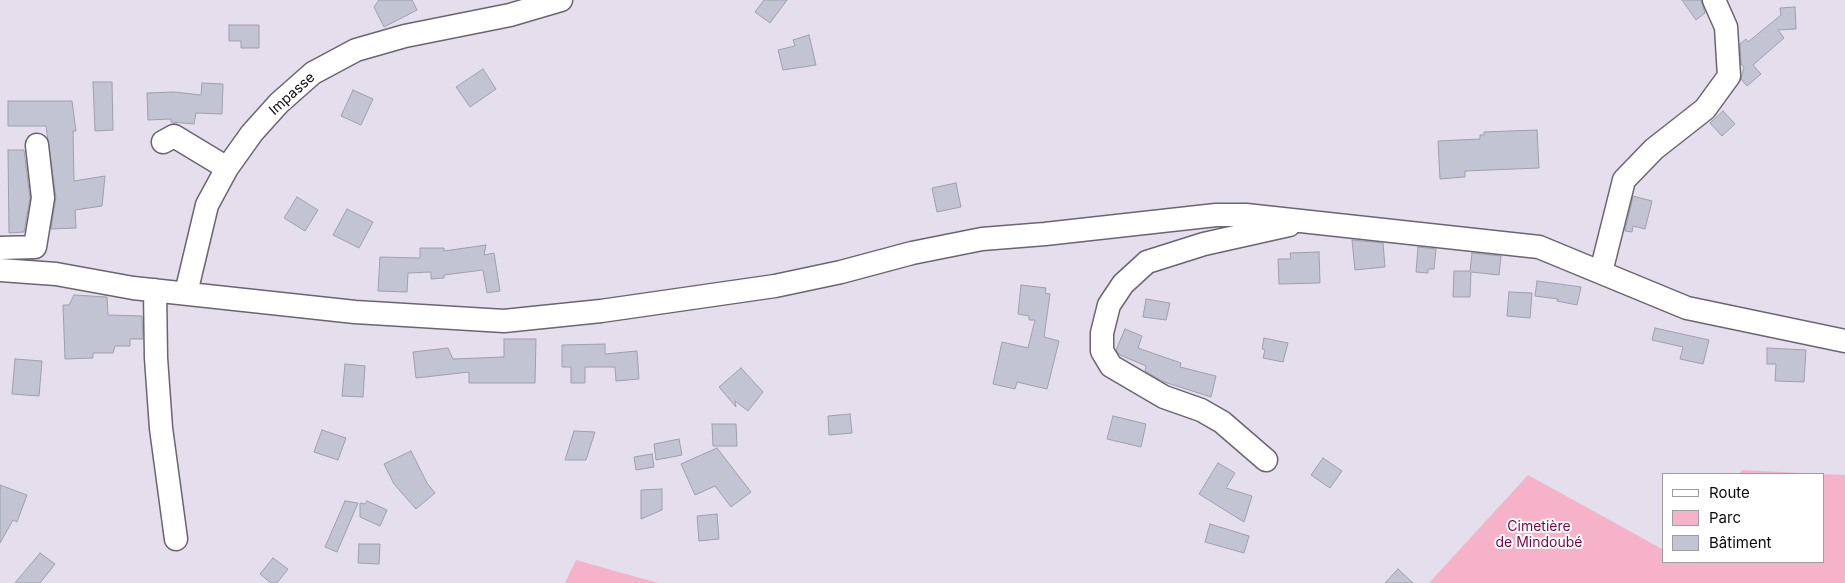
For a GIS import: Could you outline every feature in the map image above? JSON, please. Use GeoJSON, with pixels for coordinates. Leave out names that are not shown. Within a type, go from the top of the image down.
{"type":"FeatureCollection","features":[{"type":"Feature","properties":{"kind":"street","name":"Impasse"},"geometry":{"type":"LineString","coordinates":[[186,293],[207,205],[227,168],[252,133],[279,103],[313,73],[356,50],[405,36],[510,15],[562,0]]}},
{"type":"Feature","properties":{"kind":"street"},"geometry":{"type":"LineString","coordinates":[[1601,272],[1624,180],[1654,149],[1705,109],[1729,76],[1726,27],[1714,0]]}},
{"type":"Feature","properties":{"kind":"street"},"geometry":{"type":"LineString","coordinates":[[163,142],[174,136],[227,168]]}},
{"type":"Feature","properties":{"kind":"street"},"geometry":{"type":"LineString","coordinates":[[0,248],[35,247],[43,198],[37,145]]}},
{"type":"Feature","properties":{"kind":"street"},"geometry":{"type":"LineString","coordinates":[[0,270],[56,274],[155,290],[356,312],[504,321],[601,311],[775,286],[841,272],[912,253],[982,239],[1216,215],[1246,215],[1539,247],[1687,308],[1845,341]]}},
{"type":"Feature","properties":{"kind":"street"},"geometry":{"type":"LineString","coordinates":[[1266,460],[1222,422],[1201,410],[1164,397],[1111,366],[1102,350],[1102,333],[1109,305],[1123,284],[1147,262],[1204,244],[1304,221]]}},
{"type":"Feature","properties":{"kind":"street"},"geometry":{"type":"LineString","coordinates":[[155,290],[156,358],[161,428],[176,538]]}},
{"type":"Feature","properties":{"kind":"green space"},"geometry":{"type":"Polygon","coordinates":[[[1742,470],[1801,473],[1740,473],[1742,470]]]}},
{"type":"Feature","properties":{"kind":"green space","name":"Cimetière de Mindoubé"},"geometry":{"type":"Polygon","coordinates":[[[1825,474],[1845,475],[1845,583],[1429,583],[1528,475],[1662,549],[1662,563],[1825,563],[1825,474]]]}},
{"type":"Feature","properties":{"kind":"green space"},"geometry":{"type":"Polygon","coordinates":[[[576,560],[658,583],[565,583],[576,560]]]}},
{"type":"Feature","properties":{"kind":"building"},"geometry":{"type":"Polygon","coordinates":[[[379,0],[412,0],[417,10],[384,27],[374,7],[379,0]]]}},
{"type":"Feature","properties":{"kind":"building"},"geometry":{"type":"Polygon","coordinates":[[[764,0],[787,0],[770,23],[755,12],[764,0]]]}},
{"type":"Feature","properties":{"kind":"building"},"geometry":{"type":"Polygon","coordinates":[[[1682,0],[1701,0],[1705,13],[1696,20],[1682,0]]]}},
{"type":"Feature","properties":{"kind":"building"},"geometry":{"type":"Polygon","coordinates":[[[1795,7],[1796,29],[1778,30],[1784,38],[1753,65],[1761,74],[1747,86],[1741,79],[1744,67],[1741,64],[1740,44],[1746,39],[1748,42],[1781,15],[1780,8],[1795,7]]]}},
{"type":"Feature","properties":{"kind":"building"},"geometry":{"type":"Polygon","coordinates":[[[229,25],[259,25],[259,48],[241,48],[241,41],[229,41],[229,25]]]}},
{"type":"Feature","properties":{"kind":"building"},"geometry":{"type":"Polygon","coordinates":[[[809,35],[816,65],[783,70],[778,50],[795,46],[793,40],[809,35]]]}},
{"type":"Feature","properties":{"kind":"building"},"geometry":{"type":"Polygon","coordinates":[[[483,69],[496,89],[470,107],[456,87],[483,69]]]}},
{"type":"Feature","properties":{"kind":"building"},"geometry":{"type":"Polygon","coordinates":[[[93,82],[112,82],[113,130],[95,131],[93,82]]]}},
{"type":"Feature","properties":{"kind":"building"},"geometry":{"type":"Polygon","coordinates":[[[202,83],[223,84],[222,114],[196,113],[194,124],[171,122],[171,119],[148,120],[147,93],[174,92],[201,95],[202,83]]]}},
{"type":"Feature","properties":{"kind":"building"},"geometry":{"type":"Polygon","coordinates":[[[353,90],[373,99],[361,125],[341,116],[353,90]]]}},
{"type":"Feature","properties":{"kind":"building"},"geometry":{"type":"Polygon","coordinates":[[[8,101],[72,101],[76,131],[73,131],[74,181],[105,176],[102,206],[75,210],[76,228],[51,229],[56,197],[46,126],[8,126],[8,101]]]}},
{"type":"Feature","properties":{"kind":"building"},"geometry":{"type":"Polygon","coordinates":[[[1723,111],[1735,124],[1722,136],[1710,123],[1723,111]]]}},
{"type":"Feature","properties":{"kind":"building"},"geometry":{"type":"Polygon","coordinates":[[[1537,130],[1539,168],[1465,171],[1465,177],[1440,179],[1438,141],[1480,139],[1480,135],[1484,135],[1484,132],[1537,130]]]}},
{"type":"Feature","properties":{"kind":"building"},"geometry":{"type":"Polygon","coordinates":[[[8,150],[24,150],[30,198],[24,232],[9,233],[8,150]]]}},
{"type":"Feature","properties":{"kind":"building"},"geometry":{"type":"Polygon","coordinates":[[[956,183],[961,207],[937,212],[932,188],[956,183]]]}},
{"type":"Feature","properties":{"kind":"building"},"geometry":{"type":"Polygon","coordinates":[[[1633,196],[1652,201],[1645,229],[1633,226],[1632,232],[1625,231],[1633,196]]]}},
{"type":"Feature","properties":{"kind":"building"},"geometry":{"type":"Polygon","coordinates":[[[297,197],[318,210],[305,231],[284,218],[297,197]]]}},
{"type":"Feature","properties":{"kind":"building"},"geometry":{"type":"Polygon","coordinates":[[[347,209],[373,222],[359,248],[333,235],[347,209]]]}},
{"type":"Feature","properties":{"kind":"building"},"geometry":{"type":"Polygon","coordinates":[[[1352,240],[1383,243],[1385,267],[1355,270],[1352,240]]]}},
{"type":"Feature","properties":{"kind":"building"},"geometry":{"type":"Polygon","coordinates":[[[486,245],[484,255],[494,253],[500,291],[487,293],[483,270],[444,275],[444,278],[431,279],[431,272],[408,273],[407,292],[378,291],[380,257],[420,258],[420,248],[444,248],[444,251],[486,245]]]}},
{"type":"Feature","properties":{"kind":"building"},"geometry":{"type":"Polygon","coordinates":[[[1418,247],[1436,249],[1434,269],[1428,269],[1428,273],[1416,272],[1418,247]]]}},
{"type":"Feature","properties":{"kind":"building"},"geometry":{"type":"Polygon","coordinates":[[[1319,252],[1320,283],[1279,284],[1278,259],[1291,259],[1290,253],[1319,252]]]}},
{"type":"Feature","properties":{"kind":"building"},"geometry":{"type":"Polygon","coordinates":[[[1472,253],[1501,256],[1499,275],[1471,272],[1470,297],[1453,297],[1454,271],[1470,271],[1472,253]]]}},
{"type":"Feature","properties":{"kind":"building"},"geometry":{"type":"Polygon","coordinates":[[[1537,281],[1581,287],[1577,305],[1557,301],[1558,299],[1535,296],[1537,281]]]}},
{"type":"Feature","properties":{"kind":"building"},"geometry":{"type":"Polygon","coordinates":[[[1021,285],[1046,288],[1045,293],[1050,294],[1044,337],[1059,341],[1047,389],[1017,382],[1015,389],[993,384],[1002,342],[1028,348],[1035,320],[1029,320],[1029,316],[1018,314],[1021,285]]]}},
{"type":"Feature","properties":{"kind":"building"},"geometry":{"type":"Polygon","coordinates":[[[1509,292],[1532,293],[1530,318],[1507,316],[1509,292]]]}},
{"type":"Feature","properties":{"kind":"building"},"geometry":{"type":"Polygon","coordinates":[[[74,295],[107,297],[108,315],[142,316],[143,339],[130,339],[130,346],[115,346],[113,353],[93,353],[93,358],[65,359],[63,305],[69,305],[74,295]]]}},
{"type":"Feature","properties":{"kind":"building"},"geometry":{"type":"Polygon","coordinates":[[[1146,299],[1170,303],[1166,320],[1143,317],[1146,299]]]}},
{"type":"Feature","properties":{"kind":"building"},"geometry":{"type":"Polygon","coordinates":[[[1655,328],[1709,340],[1703,364],[1680,359],[1683,347],[1652,340],[1655,328]]]}},
{"type":"Feature","properties":{"kind":"building"},"geometry":{"type":"Polygon","coordinates":[[[1125,329],[1142,336],[1138,348],[1181,363],[1180,367],[1216,376],[1211,397],[1164,382],[1145,371],[1146,366],[1120,355],[1116,350],[1125,329]]]}},
{"type":"Feature","properties":{"kind":"building"},"geometry":{"type":"Polygon","coordinates":[[[1264,338],[1288,343],[1283,362],[1263,358],[1265,350],[1262,349],[1264,338]]]}},
{"type":"Feature","properties":{"kind":"building"},"geometry":{"type":"Polygon","coordinates":[[[504,339],[536,339],[535,383],[469,383],[469,372],[416,378],[413,352],[448,348],[453,359],[504,357],[504,339]]]}},
{"type":"Feature","properties":{"kind":"building"},"geometry":{"type":"Polygon","coordinates":[[[605,344],[605,354],[637,351],[639,379],[616,381],[615,367],[585,367],[585,383],[571,383],[571,367],[562,367],[562,345],[605,344]]]}},
{"type":"Feature","properties":{"kind":"building"},"geometry":{"type":"Polygon","coordinates":[[[1767,348],[1806,350],[1804,382],[1775,381],[1776,364],[1767,364],[1767,348]]]}},
{"type":"Feature","properties":{"kind":"building"},"geometry":{"type":"Polygon","coordinates":[[[15,359],[42,361],[39,396],[12,394],[15,359]]]}},
{"type":"Feature","properties":{"kind":"building"},"geometry":{"type":"Polygon","coordinates":[[[345,364],[365,366],[363,397],[342,396],[345,364]]]}},
{"type":"Feature","properties":{"kind":"building"},"geometry":{"type":"Polygon","coordinates":[[[741,368],[763,392],[748,411],[735,401],[736,407],[719,387],[741,368]]]}},
{"type":"Feature","properties":{"kind":"building"},"geometry":{"type":"Polygon","coordinates":[[[850,414],[852,433],[829,435],[828,416],[850,414]]]}},
{"type":"Feature","properties":{"kind":"building"},"geometry":{"type":"Polygon","coordinates":[[[1113,416],[1146,424],[1141,447],[1107,439],[1113,416]]]}},
{"type":"Feature","properties":{"kind":"building"},"geometry":{"type":"Polygon","coordinates":[[[712,424],[736,424],[737,446],[713,446],[712,424]]]}},
{"type":"Feature","properties":{"kind":"building"},"geometry":{"type":"Polygon","coordinates":[[[322,430],[346,438],[338,460],[314,452],[322,430]]]}},
{"type":"Feature","properties":{"kind":"building"},"geometry":{"type":"Polygon","coordinates":[[[574,431],[595,432],[586,460],[565,460],[574,431]]]}},
{"type":"Feature","properties":{"kind":"building"},"geometry":{"type":"Polygon","coordinates":[[[679,439],[682,455],[656,460],[654,444],[679,439]]]}},
{"type":"Feature","properties":{"kind":"building"},"geometry":{"type":"Polygon","coordinates":[[[717,448],[751,492],[731,507],[715,486],[695,495],[681,464],[717,448]]]}},
{"type":"Feature","properties":{"kind":"building"},"geometry":{"type":"Polygon","coordinates":[[[411,451],[427,483],[435,493],[416,509],[394,484],[384,464],[411,451]]]}},
{"type":"Feature","properties":{"kind":"building"},"geometry":{"type":"Polygon","coordinates":[[[652,454],[654,467],[636,470],[634,457],[652,454]]]}},
{"type":"Feature","properties":{"kind":"building"},"geometry":{"type":"Polygon","coordinates":[[[1323,458],[1342,471],[1330,488],[1311,475],[1323,458]]]}},
{"type":"Feature","properties":{"kind":"building"},"geometry":{"type":"Polygon","coordinates":[[[1218,463],[1235,473],[1226,488],[1252,496],[1244,522],[1199,494],[1218,463]]]}},
{"type":"Feature","properties":{"kind":"building"},"geometry":{"type":"Polygon","coordinates":[[[0,485],[27,495],[17,522],[13,520],[0,543],[0,485]]]}},
{"type":"Feature","properties":{"kind":"building"},"geometry":{"type":"Polygon","coordinates":[[[662,489],[662,510],[641,519],[641,490],[662,489]]]}},
{"type":"Feature","properties":{"kind":"building"},"geometry":{"type":"Polygon","coordinates":[[[345,501],[358,503],[337,552],[325,547],[345,501]]]}},
{"type":"Feature","properties":{"kind":"building"},"geometry":{"type":"Polygon","coordinates":[[[367,501],[387,510],[380,526],[360,517],[360,503],[365,504],[367,501]]]}},
{"type":"Feature","properties":{"kind":"building"},"geometry":{"type":"Polygon","coordinates":[[[717,514],[719,539],[699,541],[697,516],[717,514]]]}},
{"type":"Feature","properties":{"kind":"building"},"geometry":{"type":"Polygon","coordinates":[[[1210,524],[1249,536],[1244,553],[1205,542],[1210,524]]]}},
{"type":"Feature","properties":{"kind":"building"},"geometry":{"type":"Polygon","coordinates":[[[359,544],[380,544],[379,564],[358,563],[359,544]]]}},
{"type":"Feature","properties":{"kind":"building"},"geometry":{"type":"Polygon","coordinates":[[[40,553],[55,564],[40,583],[15,583],[40,553]]]}},
{"type":"Feature","properties":{"kind":"building"},"geometry":{"type":"Polygon","coordinates":[[[273,558],[288,569],[277,583],[271,583],[260,574],[273,558]]]}},
{"type":"Feature","properties":{"kind":"building"},"geometry":{"type":"Polygon","coordinates":[[[1398,569],[1413,583],[1385,583],[1398,569]]]}}]}
